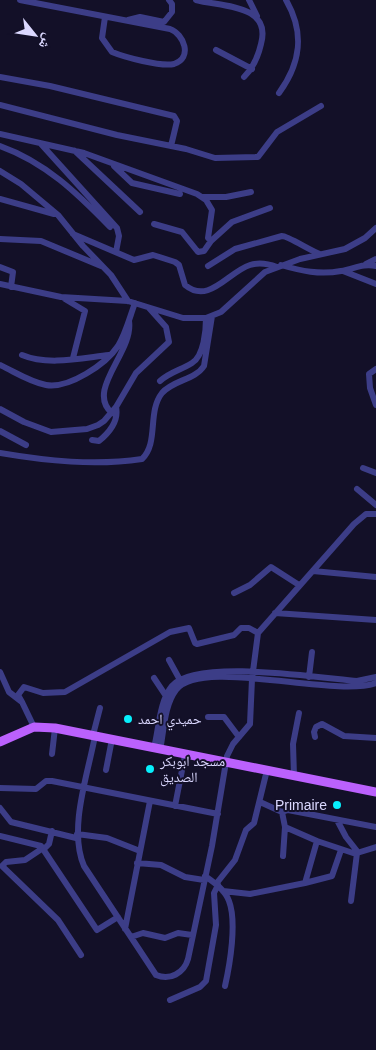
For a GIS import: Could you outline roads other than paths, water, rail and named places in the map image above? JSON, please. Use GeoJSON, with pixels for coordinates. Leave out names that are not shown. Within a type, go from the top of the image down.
{"type":"FeatureCollection","features":[{"type":"Feature","properties":{"kind":"main road"},"geometry":{"type":"LineString","coordinates":[[0,742],[34,726],[55,728],[376,792]]}},
{"type":"Feature","properties":{"kind":"street"},"geometry":{"type":"LineString","coordinates":[[20,0],[105,17],[177,32],[185,45],[182,59],[166,64],[112,52],[102,38],[105,17]]}},
{"type":"Feature","properties":{"kind":"street"},"geometry":{"type":"LineString","coordinates":[[124,21],[140,17],[164,22],[172,12],[169,0]]}},
{"type":"Feature","properties":{"kind":"street"},"geometry":{"type":"LineString","coordinates":[[196,0],[238,9],[257,16]]}},
{"type":"Feature","properties":{"kind":"street"},"geometry":{"type":"LineString","coordinates":[[244,77],[252,68],[263,33],[262,24],[249,0]]}},
{"type":"Feature","properties":{"kind":"street"},"geometry":{"type":"LineString","coordinates":[[279,93],[292,72],[299,39],[299,29],[286,0]]}},
{"type":"Feature","properties":{"kind":"street"},"geometry":{"type":"LineString","coordinates":[[216,50],[252,68]]}},
{"type":"Feature","properties":{"kind":"street"},"geometry":{"type":"LineString","coordinates":[[0,77],[50,86],[174,116],[177,121],[171,146]]}},
{"type":"Feature","properties":{"kind":"street"},"geometry":{"type":"LineString","coordinates":[[0,105],[215,158],[258,157],[277,132],[321,106]]}},
{"type":"Feature","properties":{"kind":"street"},"geometry":{"type":"LineString","coordinates":[[0,134],[74,150],[203,197],[226,197],[251,192]]}},
{"type":"Feature","properties":{"kind":"street"},"geometry":{"type":"LineString","coordinates":[[41,144],[117,228],[119,236],[116,252]]}},
{"type":"Feature","properties":{"kind":"street"},"geometry":{"type":"LineString","coordinates":[[0,146],[28,157],[43,166],[64,182],[110,226]]}},
{"type":"Feature","properties":{"kind":"street"},"geometry":{"type":"LineString","coordinates":[[74,150],[140,212]]}},
{"type":"Feature","properties":{"kind":"street"},"geometry":{"type":"LineString","coordinates":[[113,165],[132,183],[180,194]]}},
{"type":"Feature","properties":{"kind":"street"},"geometry":{"type":"LineString","coordinates":[[0,171],[21,184],[58,215],[73,234],[106,268],[128,301]]}},
{"type":"Feature","properties":{"kind":"street"},"geometry":{"type":"LineString","coordinates":[[203,197],[212,210],[208,238],[210,241]]}},
{"type":"Feature","properties":{"kind":"street"},"geometry":{"type":"LineString","coordinates":[[0,199],[58,215]]}},
{"type":"Feature","properties":{"kind":"street"},"geometry":{"type":"LineString","coordinates":[[154,224],[182,232],[198,252],[204,251],[210,241],[232,222],[270,208]]}},
{"type":"Feature","properties":{"kind":"street"},"geometry":{"type":"LineString","coordinates":[[0,284],[62,297],[136,302],[183,318],[209,317],[227,307],[257,277],[279,266],[353,246],[376,228]]}},
{"type":"Feature","properties":{"kind":"street"},"geometry":{"type":"LineString","coordinates":[[73,234],[136,260],[153,255],[175,262],[179,265],[185,285],[198,291],[213,289],[251,265],[264,264],[313,272],[343,271],[376,259]]}},
{"type":"Feature","properties":{"kind":"street"},"geometry":{"type":"LineString","coordinates":[[208,266],[235,249],[282,236],[290,237],[298,244],[321,255]]}},
{"type":"Feature","properties":{"kind":"street"},"geometry":{"type":"LineString","coordinates":[[0,239],[41,241],[106,268]]}},
{"type":"Feature","properties":{"kind":"street"},"geometry":{"type":"LineString","coordinates":[[366,264],[376,266]]}},
{"type":"Feature","properties":{"kind":"street"},"geometry":{"type":"LineString","coordinates":[[0,267],[14,272],[11,287]]}},
{"type":"Feature","properties":{"kind":"street"},"geometry":{"type":"LineString","coordinates":[[343,271],[376,284]]}},
{"type":"Feature","properties":{"kind":"street"},"geometry":{"type":"LineString","coordinates":[[62,297],[85,311],[74,358]]}},
{"type":"Feature","properties":{"kind":"street"},"geometry":{"type":"LineString","coordinates":[[0,365],[31,380],[54,385],[69,382],[82,376],[110,355],[120,342],[136,302]]}},
{"type":"Feature","properties":{"kind":"street"},"geometry":{"type":"LineString","coordinates":[[0,409],[24,422],[51,432],[87,429],[102,423],[112,413],[136,373],[169,342],[166,327],[148,306]]}},
{"type":"Feature","properties":{"kind":"street"},"geometry":{"type":"LineString","coordinates":[[160,381],[170,372],[192,363],[198,358],[209,317]]}},
{"type":"Feature","properties":{"kind":"street"},"geometry":{"type":"LineString","coordinates":[[0,454],[31,460],[75,462],[142,459],[148,451],[155,410],[163,393],[200,372],[204,366],[209,317]]}},
{"type":"Feature","properties":{"kind":"street"},"geometry":{"type":"LineString","coordinates":[[112,413],[104,404],[103,395],[106,381],[129,337],[129,320]]}},
{"type":"Feature","properties":{"kind":"street"},"geometry":{"type":"LineString","coordinates":[[22,355],[43,360],[110,355]]}},
{"type":"Feature","properties":{"kind":"street"},"geometry":{"type":"LineString","coordinates":[[376,370],[369,374],[369,383],[376,405]]}},
{"type":"Feature","properties":{"kind":"street"},"geometry":{"type":"LineString","coordinates":[[92,440],[99,441],[112,427],[117,418],[116,407]]}},
{"type":"Feature","properties":{"kind":"street"},"geometry":{"type":"LineString","coordinates":[[0,431],[26,446]]}},
{"type":"Feature","properties":{"kind":"street"},"geometry":{"type":"LineString","coordinates":[[363,468],[376,473]]}},
{"type":"Feature","properties":{"kind":"street"},"geometry":{"type":"LineString","coordinates":[[357,489],[376,505]]}},
{"type":"Feature","properties":{"kind":"street"},"geometry":{"type":"LineString","coordinates":[[100,708],[76,836],[78,853],[84,866],[156,974],[167,977],[178,974],[186,966],[218,814],[225,763],[228,752],[250,724],[252,675],[258,633],[362,516],[376,514]]}},
{"type":"Feature","properties":{"kind":"street"},"geometry":{"type":"LineString","coordinates":[[234,593],[250,585],[271,567],[299,585]]}},
{"type":"Feature","properties":{"kind":"street"},"geometry":{"type":"LineString","coordinates":[[313,571],[376,577]]}},
{"type":"Feature","properties":{"kind":"street"},"geometry":{"type":"LineString","coordinates":[[275,613],[376,620]]}},
{"type":"Feature","properties":{"kind":"street"},"geometry":{"type":"LineString","coordinates":[[34,726],[18,696],[23,687],[43,693],[65,692],[170,632],[188,628],[196,644],[234,636],[241,628],[249,628],[258,633]]}},
{"type":"Feature","properties":{"kind":"street"},"geometry":{"type":"LineString","coordinates":[[309,677],[312,652]]}},
{"type":"Feature","properties":{"kind":"street"},"geometry":{"type":"LineString","coordinates":[[169,660],[180,680]]}},
{"type":"Feature","properties":{"kind":"street"},"geometry":{"type":"LineString","coordinates":[[0,672],[10,695],[22,702]]}},
{"type":"Feature","properties":{"kind":"street"},"geometry":{"type":"LineString","coordinates":[[157,749],[166,696],[180,680],[215,672],[357,681],[376,677]]}},
{"type":"Feature","properties":{"kind":"street"},"geometry":{"type":"LineString","coordinates":[[157,749],[172,697],[181,685],[214,677],[252,675],[332,686],[366,686],[376,683]]}},
{"type":"Feature","properties":{"kind":"street"},"geometry":{"type":"LineString","coordinates":[[154,678],[166,696]]}},
{"type":"Feature","properties":{"kind":"street"},"geometry":{"type":"LineString","coordinates":[[294,776],[293,744],[299,713]]}},
{"type":"Feature","properties":{"kind":"street"},"geometry":{"type":"LineString","coordinates":[[208,717],[224,717],[239,737]]}},
{"type":"Feature","properties":{"kind":"street"},"geometry":{"type":"LineString","coordinates":[[315,737],[316,727],[322,724],[344,736],[376,738]]}},
{"type":"Feature","properties":{"kind":"street"},"geometry":{"type":"LineString","coordinates":[[52,754],[55,728]]}},
{"type":"Feature","properties":{"kind":"street"},"geometry":{"type":"LineString","coordinates":[[106,770],[112,739]]}},
{"type":"Feature","properties":{"kind":"street"},"geometry":{"type":"LineString","coordinates":[[175,806],[185,755]]}},
{"type":"Feature","properties":{"kind":"street"},"geometry":{"type":"LineString","coordinates":[[170,1000],[200,987],[206,981],[216,925],[214,896],[217,885],[235,860],[246,830],[255,821],[266,770]]}},
{"type":"Feature","properties":{"kind":"street"},"geometry":{"type":"LineString","coordinates":[[0,788],[36,789],[48,781],[218,814]]}},
{"type":"Feature","properties":{"kind":"street"},"geometry":{"type":"LineString","coordinates":[[125,929],[150,801]]}},
{"type":"Feature","properties":{"kind":"street"},"geometry":{"type":"LineString","coordinates":[[260,802],[282,812],[288,810],[376,827]]}},
{"type":"Feature","properties":{"kind":"street"},"geometry":{"type":"LineString","coordinates":[[0,808],[10,822],[76,836],[108,838],[140,851]]}},
{"type":"Feature","properties":{"kind":"street"},"geometry":{"type":"LineString","coordinates":[[282,812],[285,827],[284,856]]}},
{"type":"Feature","properties":{"kind":"street"},"geometry":{"type":"LineString","coordinates":[[337,820],[357,853],[351,901]]}},
{"type":"Feature","properties":{"kind":"street"},"geometry":{"type":"LineString","coordinates":[[285,827],[354,855],[376,847]]}},
{"type":"Feature","properties":{"kind":"street"},"geometry":{"type":"LineString","coordinates":[[52,831],[49,844],[43,849],[27,859],[6,862],[2,866],[58,920],[81,955]]}},
{"type":"Feature","properties":{"kind":"street"},"geometry":{"type":"LineString","coordinates":[[0,836],[36,844],[43,849],[96,929],[99,930],[118,917]]}},
{"type":"Feature","properties":{"kind":"street"},"geometry":{"type":"LineString","coordinates":[[305,883],[317,841]]}},
{"type":"Feature","properties":{"kind":"street"},"geometry":{"type":"LineString","coordinates":[[223,891],[250,894],[332,876],[341,850]]}},
{"type":"Feature","properties":{"kind":"street"},"geometry":{"type":"LineString","coordinates":[[137,863],[162,866],[185,877],[205,878],[223,891],[230,902],[232,918],[229,969],[225,986]]}},
{"type":"Feature","properties":{"kind":"street"},"geometry":{"type":"LineString","coordinates":[[131,937],[143,933],[165,938],[178,933],[192,935]]}},
{"type":"Feature","properties":{"kind":"place","name":"حميدي احمد"},"geometry":{"type":"Point","coordinates":[128,719]}},
{"type":"Feature","properties":{"kind":"place","name":"مسجد ابوبكر الصديق"},"geometry":{"type":"Point","coordinates":[150,769]}},
{"type":"Feature","properties":{"kind":"place","name":"Primaire"},"geometry":{"type":"Point","coordinates":[337,805]}}]}
